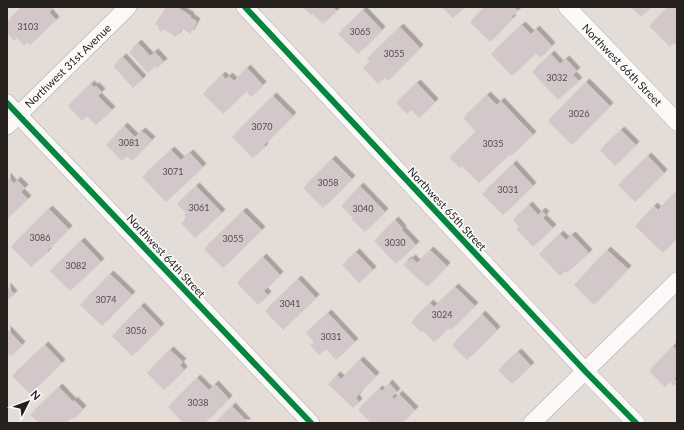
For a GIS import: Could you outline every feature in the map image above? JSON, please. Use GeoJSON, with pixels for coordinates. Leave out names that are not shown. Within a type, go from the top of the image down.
{"type":"FeatureCollection","features":[{"type":"Feature","properties":{"kind":"street","name":"Northwest 31st Avenue"},"geometry":{"type":"LineString","coordinates":[[11,115],[128,7]]}},
{"type":"Feature","properties":{"kind":"street","name":"Northwest 65th Street"},"geometry":{"type":"LineString","coordinates":[[245,7],[585,371],[636,423]]}},
{"type":"Feature","properties":{"kind":"street","name":"Northwest 66th Street"},"geometry":{"type":"LineString","coordinates":[[567,7],[677,122]]}},
{"type":"Feature","properties":{"kind":"street","name":"Northwest 64th Street"},"geometry":{"type":"LineString","coordinates":[[11,115],[311,423]]}},
{"type":"Feature","properties":{"kind":"street"},"geometry":{"type":"LineString","coordinates":[[532,423],[677,282]]}},
{"type":"Feature","properties":{"kind":"building"},"geometry":{"type":"Polygon","coordinates":[[[22,7],[55,7],[49,12],[56,20],[30,45],[28,42],[24,46],[17,38],[14,41],[7,33],[7,22],[22,7]]]}},
{"type":"Feature","properties":{"kind":"building"},"geometry":{"type":"Polygon","coordinates":[[[166,7],[177,7],[197,22],[190,34],[182,28],[176,37],[163,29],[161,32],[158,29],[159,27],[155,24],[166,7]]]}},
{"type":"Feature","properties":{"kind":"building"},"geometry":{"type":"Polygon","coordinates":[[[303,7],[333,7],[337,11],[323,24],[303,7]]]}},
{"type":"Feature","properties":{"kind":"building"},"geometry":{"type":"Polygon","coordinates":[[[442,7],[464,7],[453,18],[442,7]]]}},
{"type":"Feature","properties":{"kind":"building"},"geometry":{"type":"Polygon","coordinates":[[[485,7],[514,7],[518,11],[490,42],[470,22],[485,7]]]}},
{"type":"Feature","properties":{"kind":"building"},"geometry":{"type":"Polygon","coordinates":[[[631,7],[651,7],[641,17],[631,7]]]}},
{"type":"Feature","properties":{"kind":"building"},"geometry":{"type":"Polygon","coordinates":[[[668,7],[677,7],[677,46],[674,43],[670,47],[649,26],[668,7]]]}},
{"type":"Feature","properties":{"kind":"building"},"geometry":{"type":"Polygon","coordinates":[[[363,10],[382,30],[358,54],[338,34],[363,10]]]}},
{"type":"Feature","properties":{"kind":"building"},"geometry":{"type":"Polygon","coordinates":[[[522,25],[531,34],[536,29],[552,46],[540,58],[536,53],[512,76],[491,54],[522,25]]]}},
{"type":"Feature","properties":{"kind":"building"},"geometry":{"type":"Polygon","coordinates":[[[400,27],[420,48],[388,81],[385,77],[378,84],[363,68],[370,61],[367,59],[400,27]]]}},
{"type":"Feature","properties":{"kind":"building"},"geometry":{"type":"Polygon","coordinates":[[[138,43],[150,56],[155,52],[164,62],[157,68],[155,66],[148,73],[129,52],[138,43]]]}},
{"type":"Feature","properties":{"kind":"building"},"geometry":{"type":"Polygon","coordinates":[[[551,54],[560,64],[566,59],[577,71],[573,75],[579,81],[558,100],[532,72],[551,54]]]}},
{"type":"Feature","properties":{"kind":"building"},"geometry":{"type":"Polygon","coordinates":[[[123,57],[143,79],[133,88],[113,66],[123,57]]]}},
{"type":"Feature","properties":{"kind":"building"},"geometry":{"type":"Polygon","coordinates":[[[247,68],[263,85],[251,97],[246,91],[223,114],[203,94],[222,75],[226,79],[229,76],[234,81],[247,68]]]}},
{"type":"Feature","properties":{"kind":"building"},"geometry":{"type":"Polygon","coordinates":[[[586,82],[610,106],[572,145],[548,121],[586,82]]]}},
{"type":"Feature","properties":{"kind":"building"},"geometry":{"type":"Polygon","coordinates":[[[417,83],[435,102],[419,118],[411,110],[407,114],[396,103],[417,83]]]}},
{"type":"Feature","properties":{"kind":"building"},"geometry":{"type":"Polygon","coordinates":[[[91,84],[94,87],[96,86],[102,92],[98,96],[112,110],[96,125],[87,116],[82,121],[68,106],[91,84]]]}},
{"type":"Feature","properties":{"kind":"building"},"geometry":{"type":"Polygon","coordinates":[[[487,95],[497,105],[501,101],[533,135],[479,183],[462,166],[460,168],[449,158],[476,132],[463,118],[487,95]]]}},
{"type":"Feature","properties":{"kind":"building"},"geometry":{"type":"Polygon","coordinates":[[[273,96],[293,116],[253,158],[232,137],[273,96]]]}},
{"type":"Feature","properties":{"kind":"building"},"geometry":{"type":"Polygon","coordinates":[[[124,126],[135,137],[142,131],[152,140],[132,161],[127,156],[122,161],[106,145],[124,126]]]}},
{"type":"Feature","properties":{"kind":"building"},"geometry":{"type":"Polygon","coordinates":[[[621,130],[636,145],[615,166],[600,150],[621,130]]]}},
{"type":"Feature","properties":{"kind":"building"},"geometry":{"type":"Polygon","coordinates":[[[171,150],[181,160],[190,153],[203,167],[166,202],[142,177],[171,150]]]}},
{"type":"Feature","properties":{"kind":"building"},"geometry":{"type":"Polygon","coordinates":[[[648,156],[664,173],[635,202],[618,185],[648,156]]]}},
{"type":"Feature","properties":{"kind":"building"},"geometry":{"type":"Polygon","coordinates":[[[332,159],[352,179],[323,208],[303,188],[332,159]]]}},
{"type":"Feature","properties":{"kind":"building"},"geometry":{"type":"Polygon","coordinates":[[[513,164],[533,186],[503,215],[482,194],[513,164]]]}},
{"type":"Feature","properties":{"kind":"building"},"geometry":{"type":"Polygon","coordinates":[[[7,176],[14,184],[17,180],[25,188],[21,192],[28,199],[7,219],[7,176]]]}},
{"type":"Feature","properties":{"kind":"building"},"geometry":{"type":"Polygon","coordinates":[[[196,186],[222,213],[195,238],[181,223],[187,218],[184,214],[186,213],[177,204],[196,186]]]}},
{"type":"Feature","properties":{"kind":"building"},"geometry":{"type":"Polygon","coordinates":[[[360,186],[385,212],[365,232],[352,220],[353,218],[341,206],[360,186]]]}},
{"type":"Feature","properties":{"kind":"building"},"geometry":{"type":"Polygon","coordinates":[[[677,190],[677,237],[663,253],[635,226],[654,206],[658,210],[677,190]]]}},
{"type":"Feature","properties":{"kind":"building"},"geometry":{"type":"Polygon","coordinates":[[[529,205],[538,215],[542,211],[546,215],[543,218],[553,228],[533,247],[516,229],[519,226],[513,220],[529,205]]]}},
{"type":"Feature","properties":{"kind":"building"},"geometry":{"type":"Polygon","coordinates":[[[49,209],[69,229],[47,251],[48,252],[31,267],[11,247],[49,209]]]}},
{"type":"Feature","properties":{"kind":"building"},"geometry":{"type":"Polygon","coordinates":[[[243,211],[262,230],[223,268],[204,249],[243,211]]]}},
{"type":"Feature","properties":{"kind":"building"},"geometry":{"type":"Polygon","coordinates":[[[395,220],[416,245],[396,264],[374,241],[395,220]]]}},
{"type":"Feature","properties":{"kind":"building"},"geometry":{"type":"Polygon","coordinates":[[[560,234],[566,240],[572,235],[589,253],[567,273],[566,271],[560,276],[539,254],[560,234]]]}},
{"type":"Feature","properties":{"kind":"building"},"geometry":{"type":"Polygon","coordinates":[[[81,241],[101,262],[70,291],[50,271],[81,241]]]}},
{"type":"Feature","properties":{"kind":"building"},"geometry":{"type":"Polygon","coordinates":[[[430,250],[447,266],[427,287],[403,265],[412,258],[417,263],[430,250]]]}},
{"type":"Feature","properties":{"kind":"building"},"geometry":{"type":"Polygon","coordinates":[[[607,250],[628,269],[594,305],[574,285],[607,250]]]}},
{"type":"Feature","properties":{"kind":"building"},"geometry":{"type":"Polygon","coordinates":[[[356,252],[373,270],[359,283],[342,265],[356,252]]]}},
{"type":"Feature","properties":{"kind":"building"},"geometry":{"type":"Polygon","coordinates":[[[263,257],[280,275],[264,291],[268,295],[258,305],[237,283],[263,257]]]}},
{"type":"Feature","properties":{"kind":"building"},"geometry":{"type":"Polygon","coordinates":[[[110,274],[132,295],[102,326],[80,305],[110,274]]]}},
{"type":"Feature","properties":{"kind":"building"},"geometry":{"type":"Polygon","coordinates":[[[298,279],[316,298],[283,330],[265,311],[298,279]]]}},
{"type":"Feature","properties":{"kind":"building"},"geometry":{"type":"Polygon","coordinates":[[[7,286],[14,294],[7,301],[7,286]]]}},
{"type":"Feature","properties":{"kind":"building"},"geometry":{"type":"Polygon","coordinates":[[[455,287],[475,306],[451,330],[448,328],[434,342],[411,322],[430,303],[434,307],[455,287]]]}},
{"type":"Feature","properties":{"kind":"building"},"geometry":{"type":"Polygon","coordinates":[[[141,306],[161,327],[132,356],[112,336],[141,306]]]}},
{"type":"Feature","properties":{"kind":"building"},"geometry":{"type":"Polygon","coordinates":[[[328,313],[355,342],[336,360],[326,349],[319,355],[310,345],[314,342],[306,333],[328,313]]]}},
{"type":"Feature","properties":{"kind":"building"},"geometry":{"type":"Polygon","coordinates":[[[482,314],[497,330],[467,360],[452,345],[482,314]]]}},
{"type":"Feature","properties":{"kind":"building"},"geometry":{"type":"Polygon","coordinates":[[[7,329],[22,345],[11,356],[9,354],[7,357],[7,329]]]}},
{"type":"Feature","properties":{"kind":"building"},"geometry":{"type":"Polygon","coordinates":[[[45,345],[62,363],[30,394],[12,376],[45,345]]]}},
{"type":"Feature","properties":{"kind":"building"},"geometry":{"type":"Polygon","coordinates":[[[673,346],[677,350],[677,376],[674,379],[677,383],[674,386],[670,382],[665,387],[649,371],[673,346]]]}},
{"type":"Feature","properties":{"kind":"building"},"geometry":{"type":"Polygon","coordinates":[[[170,350],[183,362],[180,365],[184,370],[164,390],[147,373],[170,350]]]}},
{"type":"Feature","properties":{"kind":"building"},"geometry":{"type":"Polygon","coordinates":[[[518,352],[531,366],[512,384],[498,370],[518,352]]]}},
{"type":"Feature","properties":{"kind":"building"},"geometry":{"type":"Polygon","coordinates":[[[360,360],[376,376],[361,391],[356,398],[359,402],[353,408],[328,384],[337,375],[341,379],[360,360]]]}},
{"type":"Feature","properties":{"kind":"building"},"geometry":{"type":"Polygon","coordinates":[[[197,378],[209,390],[215,384],[229,399],[205,423],[183,423],[168,407],[197,378]]]}},
{"type":"Feature","properties":{"kind":"building"},"geometry":{"type":"Polygon","coordinates":[[[389,383],[397,392],[392,397],[394,399],[399,394],[415,410],[402,423],[371,423],[358,410],[379,389],[382,391],[389,383]]]}},
{"type":"Feature","properties":{"kind":"building"},"geometry":{"type":"Polygon","coordinates":[[[59,387],[73,402],[74,400],[83,409],[74,419],[72,417],[66,423],[39,423],[30,415],[59,387]]]}},
{"type":"Feature","properties":{"kind":"building"},"geometry":{"type":"Polygon","coordinates":[[[232,406],[248,423],[215,423],[232,406]]]}},
{"type":"Feature","properties":{"kind":"cycle path"},"geometry":{"type":"LineString","coordinates":[[245,7],[585,371],[636,423]]}},
{"type":"Feature","properties":{"kind":"cycle path"},"geometry":{"type":"LineString","coordinates":[[7,103],[311,423]]}}]}
